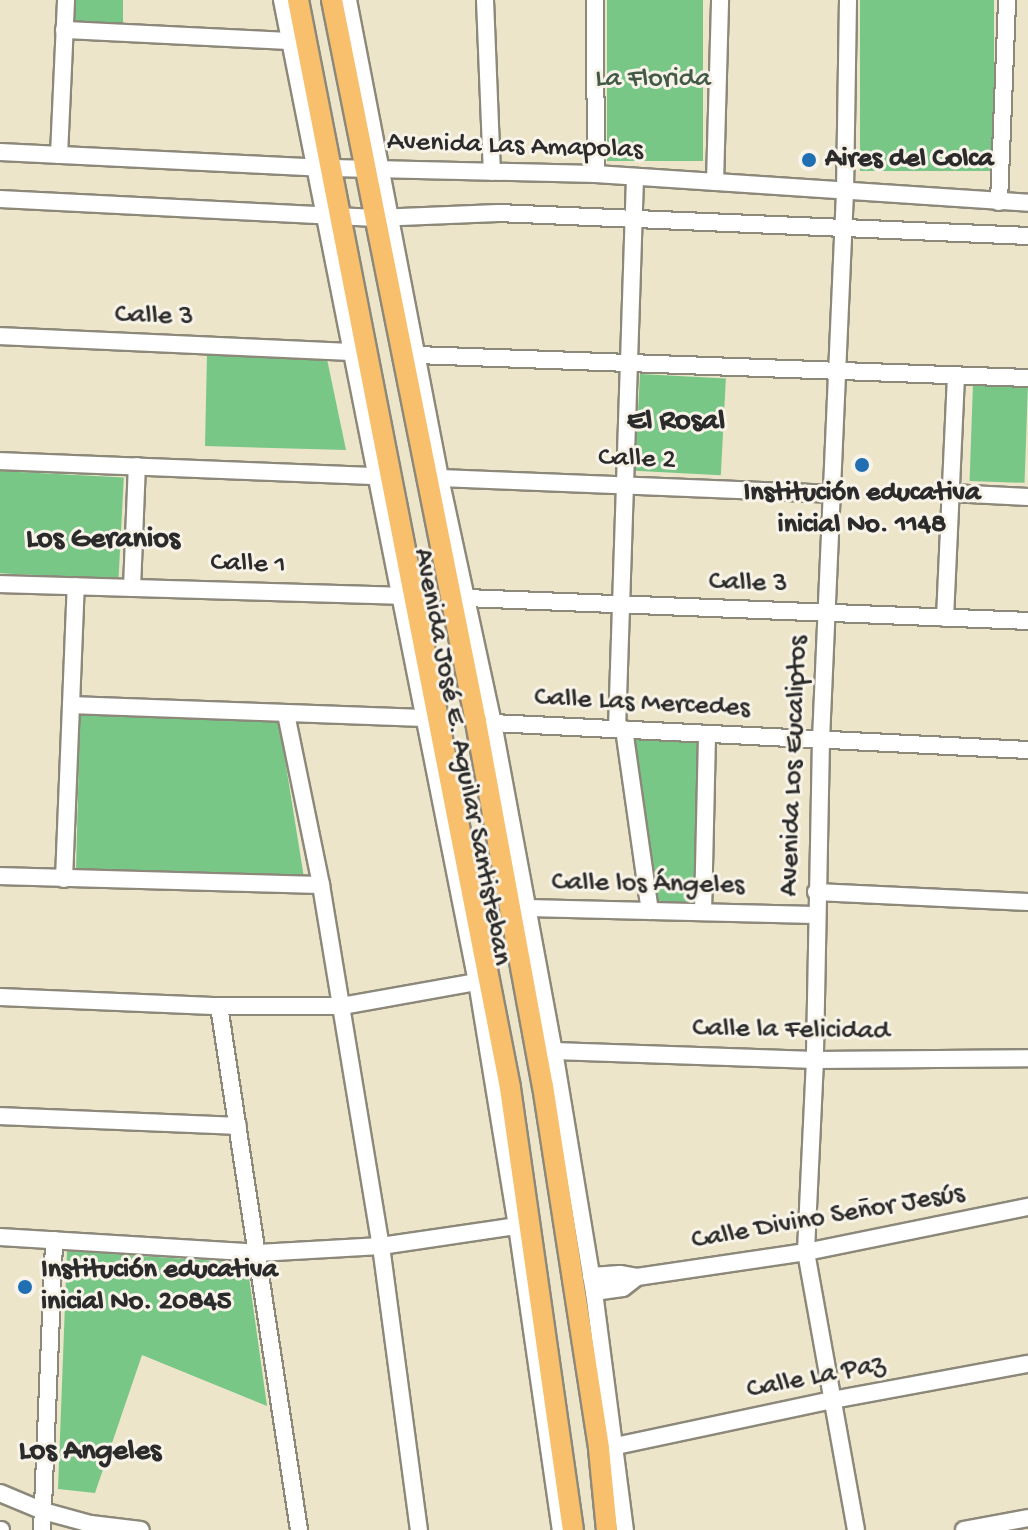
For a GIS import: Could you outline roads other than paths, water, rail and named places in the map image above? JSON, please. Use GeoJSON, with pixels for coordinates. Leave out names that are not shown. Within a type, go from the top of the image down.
{"type":"FeatureCollection","features":[{"type":"Feature","properties":{"kind":"main road","name":"Avenida José E. Aguilar Santisteban"},"geometry":{"type":"LineString","coordinates":[[298,0],[332,216],[510,1088],[573,1530]]}},
{"type":"Feature","properties":{"kind":"main road","name":"Avenida José E. Aguilar Santisteban"},"geometry":{"type":"LineString","coordinates":[[332,0],[374,168],[543,1086],[599,1449],[607,1530]]}},
{"type":"Feature","properties":{"kind":"street"},"geometry":{"type":"LineString","coordinates":[[59,155],[66,0]]}},
{"type":"Feature","properties":{"kind":"street","name":"Avenida José E. Aguilar Santisteban"},"geometry":{"type":"LineString","coordinates":[[282,0],[323,168]]}},
{"type":"Feature","properties":{"kind":"street","name":"Avenida José E. Aguilar Santisteban"},"geometry":{"type":"LineString","coordinates":[[348,0],[374,168]]}},
{"type":"Feature","properties":{"kind":"street"},"geometry":{"type":"LineString","coordinates":[[485,0],[492,172]]}},
{"type":"Feature","properties":{"kind":"street"},"geometry":{"type":"LineString","coordinates":[[595,0],[596,174]]}},
{"type":"Feature","properties":{"kind":"street"},"geometry":{"type":"LineString","coordinates":[[715,182],[720,0]]}},
{"type":"Feature","properties":{"kind":"street","name":"Avenida Los Eucaliptos"},"geometry":{"type":"LineString","coordinates":[[848,0],[845,192],[821,740],[815,915],[815,1060],[806,1252],[856,1530]]}},
{"type":"Feature","properties":{"kind":"street"},"geometry":{"type":"LineString","coordinates":[[999,202],[1007,0]]}},
{"type":"Feature","properties":{"kind":"street"},"geometry":{"type":"LineString","coordinates":[[64,30],[291,41]]}},
{"type":"Feature","properties":{"kind":"street","name":"Avenida Las Amapolas"},"geometry":{"type":"LineString","coordinates":[[0,152],[323,168],[596,174],[1028,203]]}},
{"type":"Feature","properties":{"kind":"street"},"geometry":{"type":"LineString","coordinates":[[635,178],[620,605],[620,729],[650,911]]}},
{"type":"Feature","properties":{"kind":"street"},"geometry":{"type":"LineString","coordinates":[[0,199],[332,216],[498,213],[1028,236]]}},
{"type":"Feature","properties":{"kind":"street","name":"Avenida José E. Aguilar Santisteban"},"geometry":{"type":"LineString","coordinates":[[332,216],[399,596],[477,982],[517,1226],[561,1530]]}},
{"type":"Feature","properties":{"kind":"street","name":"Avenida José E. Aguilar Santisteban"},"geometry":{"type":"LineString","coordinates":[[383,217],[417,355],[493,723],[554,1051],[593,1284],[625,1530]]}},
{"type":"Feature","properties":{"kind":"street","name":"Calle 3"},"geometry":{"type":"LineString","coordinates":[[0,336],[354,352]]}},
{"type":"Feature","properties":{"kind":"street"},"geometry":{"type":"LineString","coordinates":[[417,355],[1028,378]]}},
{"type":"Feature","properties":{"kind":"street"},"geometry":{"type":"LineString","coordinates":[[945,618],[956,375]]}},
{"type":"Feature","properties":{"kind":"street"},"geometry":{"type":"LineString","coordinates":[[0,461],[377,476]]}},
{"type":"Feature","properties":{"kind":"street"},"geometry":{"type":"LineString","coordinates":[[132,588],[137,466]]}},
{"type":"Feature","properties":{"kind":"street","name":"Calle 2"},"geometry":{"type":"LineString","coordinates":[[440,478],[831,494]]}},
{"type":"Feature","properties":{"kind":"street"},"geometry":{"type":"LineString","coordinates":[[950,493],[1028,497]]}},
{"type":"Feature","properties":{"kind":"street","name":"Calle 1"},"geometry":{"type":"LineString","coordinates":[[0,584],[399,596]]}},
{"type":"Feature","properties":{"kind":"street"},"geometry":{"type":"LineString","coordinates":[[64,879],[76,586]]}},
{"type":"Feature","properties":{"kind":"street","name":"Calle 3"},"geometry":{"type":"LineString","coordinates":[[466,598],[1028,621]]}},
{"type":"Feature","properties":{"kind":"street"},"geometry":{"type":"LineString","coordinates":[[71,705],[423,718]]}},
{"type":"Feature","properties":{"kind":"street"},"geometry":{"type":"LineString","coordinates":[[286,714],[342,1006],[381,1246],[419,1530]]}},
{"type":"Feature","properties":{"kind":"street","name":"Calle Las Mercedes"},"geometry":{"type":"LineString","coordinates":[[493,723],[1028,750]]}},
{"type":"Feature","properties":{"kind":"street"},"geometry":{"type":"LineString","coordinates":[[703,912],[707,734]]}},
{"type":"Feature","properties":{"kind":"street"},"geometry":{"type":"LineString","coordinates":[[0,876],[321,885]]}},
{"type":"Feature","properties":{"kind":"street"},"geometry":{"type":"LineString","coordinates":[[816,892],[1028,902]]}},
{"type":"Feature","properties":{"kind":"street","name":"Calle los Ángeles"},"geometry":{"type":"LineString","coordinates":[[527,908],[815,915]]}},
{"type":"Feature","properties":{"kind":"street"},"geometry":{"type":"LineString","coordinates":[[0,997],[219,1006],[342,1006],[477,982]]}},
{"type":"Feature","properties":{"kind":"street"},"geometry":{"type":"LineString","coordinates":[[219,1006],[299,1530]]}},
{"type":"Feature","properties":{"kind":"street","name":"Calle la Felicidad"},"geometry":{"type":"LineString","coordinates":[[554,1051],[815,1060],[1028,1058]]}},
{"type":"Feature","properties":{"kind":"street"},"geometry":{"type":"LineString","coordinates":[[0,1116],[238,1126]]}},
{"type":"Feature","properties":{"kind":"street","name":"Calle Divino Señor Jesús"},"geometry":{"type":"LineString","coordinates":[[593,1284],[620,1274],[637,1277],[806,1252],[1028,1207]]}},
{"type":"Feature","properties":{"kind":"street"},"geometry":{"type":"LineString","coordinates":[[0,1237],[258,1253],[381,1246],[517,1226]]}},
{"type":"Feature","properties":{"kind":"street"},"geometry":{"type":"LineString","coordinates":[[42,1530],[54,1240]]}},
{"type":"Feature","properties":{"kind":"street","name":"Calle La Paz"},"geometry":{"type":"LineString","coordinates":[[616,1446],[833,1400],[1028,1364]]}},
{"type":"Feature","properties":{"kind":"street"},"geometry":{"type":"LineString","coordinates":[[0,1493],[43,1511],[91,1524],[141,1530]]}},
{"type":"Feature","properties":{"kind":"street"},"geometry":{"type":"LineString","coordinates":[[964,1530],[1028,1518]]}},
{"type":"Feature","properties":{"kind":"place","name":"Aires del Colca"},"geometry":{"type":"Point","coordinates":[809,160]}},
{"type":"Feature","properties":{"kind":"place","name":"Institución educativa inicial No. 1148"},"geometry":{"type":"Point","coordinates":[862,465]}},
{"type":"Feature","properties":{"kind":"place","name":"Institución educativa inicial No. 20845"},"geometry":{"type":"Point","coordinates":[25,1287]}},
{"type":"Feature","properties":{"kind":"district","name":"El Rosal"},"geometry":{"type":"Point","coordinates":[676,423]}},
{"type":"Feature","properties":{"kind":"district","name":"Los Geranios"},"geometry":{"type":"Point","coordinates":[103,541]}},
{"type":"Feature","properties":{"kind":"district","name":"Los Angeles"},"geometry":{"type":"Point","coordinates":[90,1453]}},
{"type":"Feature","properties":{"kind":"park label","name":"La Florida"},"geometry":{"type":"Point","coordinates":[653,80]}}]}
